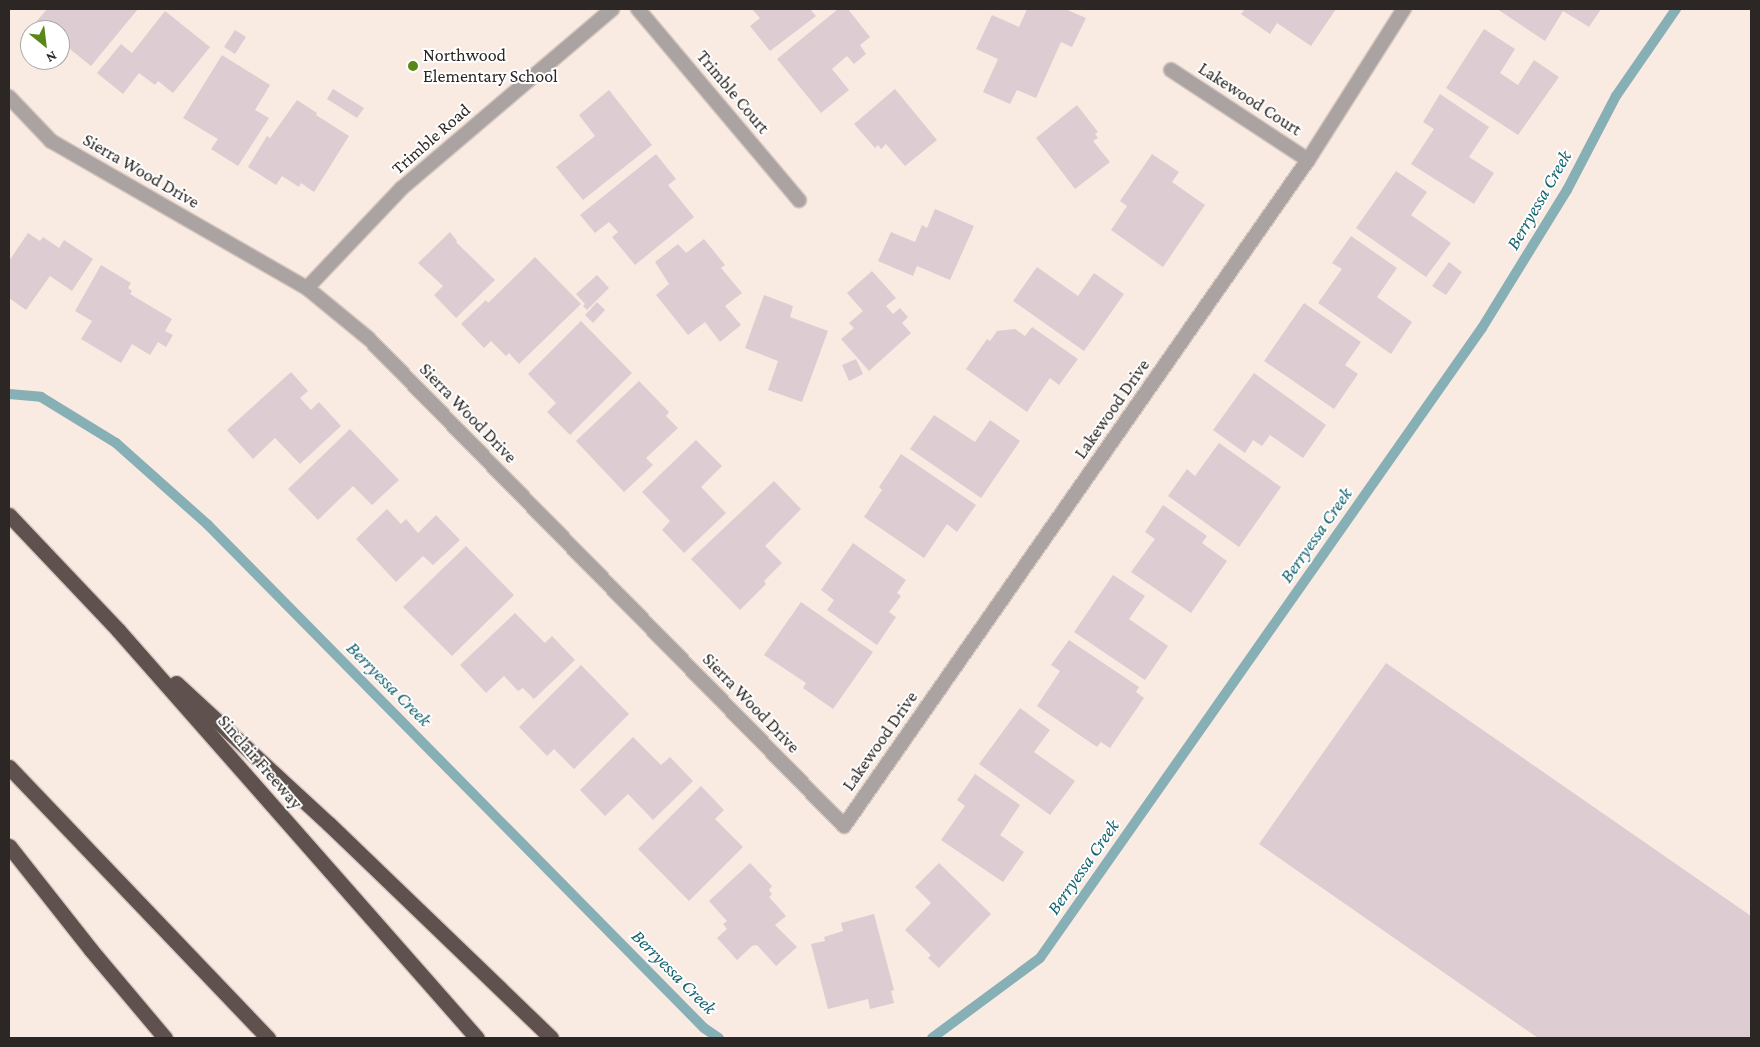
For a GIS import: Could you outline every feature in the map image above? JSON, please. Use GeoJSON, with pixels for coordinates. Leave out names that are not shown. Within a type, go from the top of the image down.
{"type":"FeatureCollection","features":[{"type":"Feature","properties":{"kind":"highway","name":"Sinclair Freeway"},"geometry":{"type":"LineString","coordinates":[[9,515],[118,630],[477,1038]]}},
{"type":"Feature","properties":{"kind":"highway"},"geometry":{"type":"LineString","coordinates":[[118,630],[329,824],[551,1038]]}},
{"type":"Feature","properties":{"kind":"highway"},"geometry":{"type":"LineString","coordinates":[[9,767],[268,1038]]}},
{"type":"Feature","properties":{"kind":"highway"},"geometry":{"type":"LineString","coordinates":[[9,846],[91,950],[165,1038]]}},
{"type":"Feature","properties":{"kind":"street","name":"Trimble Road"},"geometry":{"type":"LineString","coordinates":[[307,288],[402,188],[612,9]]}},
{"type":"Feature","properties":{"kind":"street","name":"Trimble Court"},"geometry":{"type":"LineString","coordinates":[[638,9],[799,200]]}},
{"type":"Feature","properties":{"kind":"street","name":"Lakewood Drive"},"geometry":{"type":"LineString","coordinates":[[844,826],[1308,160],[1404,9]]}},
{"type":"Feature","properties":{"kind":"street","name":"Lakewood Court"},"geometry":{"type":"LineString","coordinates":[[1171,70],[1308,160]]}},
{"type":"Feature","properties":{"kind":"street","name":"Sierra Wood Drive"},"geometry":{"type":"LineString","coordinates":[[9,97],[51,141],[307,288],[370,339],[844,826]]}},
{"type":"Feature","properties":{"kind":"building"},"geometry":{"type":"Polygon","coordinates":[[[47,9],[138,9],[91,66],[70,49],[70,20],[38,20],[47,9]]]}},
{"type":"Feature","properties":{"kind":"building"},"geometry":{"type":"Polygon","coordinates":[[[752,9],[810,9],[816,16],[770,51],[750,26],[760,18],[752,9]]]}},
{"type":"Feature","properties":{"kind":"building"},"geometry":{"type":"Polygon","coordinates":[[[838,9],[848,9],[870,37],[860,45],[866,54],[854,64],[847,56],[832,69],[849,90],[821,113],[777,59],[838,9]]]}},
{"type":"Feature","properties":{"kind":"building"},"geometry":{"type":"Polygon","coordinates":[[[1027,9],[1065,9],[1086,18],[1072,47],[1061,42],[1036,98],[1017,90],[1010,104],[983,92],[998,59],[976,49],[992,15],[1019,27],[1027,9]]]}},
{"type":"Feature","properties":{"kind":"building"},"geometry":{"type":"Polygon","coordinates":[[[1245,9],[1336,9],[1311,46],[1277,23],[1270,34],[1241,14],[1245,9]]]}},
{"type":"Feature","properties":{"kind":"building"},"geometry":{"type":"Polygon","coordinates":[[[1497,9],[1601,9],[1589,27],[1563,11],[1545,41],[1497,9]]]}},
{"type":"Feature","properties":{"kind":"building"},"geometry":{"type":"Polygon","coordinates":[[[165,11],[210,47],[173,93],[158,81],[155,85],[139,73],[123,94],[97,73],[121,44],[132,53],[165,11]]]}},
{"type":"Feature","properties":{"kind":"building"},"geometry":{"type":"Polygon","coordinates":[[[1484,29],[1515,49],[1500,73],[1518,85],[1534,60],[1559,77],[1518,135],[1446,88],[1484,29]]]}},
{"type":"Feature","properties":{"kind":"building"},"geometry":{"type":"Polygon","coordinates":[[[235,30],[246,37],[235,54],[224,47],[235,30]]]}},
{"type":"Feature","properties":{"kind":"building"},"geometry":{"type":"Polygon","coordinates":[[[222,55],[270,85],[255,110],[269,118],[238,166],[211,149],[218,139],[183,118],[222,55]]]}},
{"type":"Feature","properties":{"kind":"building"},"geometry":{"type":"Polygon","coordinates":[[[333,89],[364,108],[357,118],[327,99],[333,89]]]}},
{"type":"Feature","properties":{"kind":"building"},"geometry":{"type":"Polygon","coordinates":[[[895,89],[937,140],[905,166],[886,144],[881,149],[878,145],[875,148],[854,124],[895,89]]]}},
{"type":"Feature","properties":{"kind":"building"},"geometry":{"type":"Polygon","coordinates":[[[609,90],[652,145],[583,200],[556,167],[595,136],[579,115],[609,90]]]}},
{"type":"Feature","properties":{"kind":"building"},"geometry":{"type":"Polygon","coordinates":[[[1440,94],[1489,127],[1469,157],[1494,173],[1474,204],[1411,164],[1434,129],[1423,122],[1440,94]]]}},
{"type":"Feature","properties":{"kind":"building"},"geometry":{"type":"Polygon","coordinates":[[[297,100],[317,113],[316,115],[349,136],[314,192],[301,183],[299,187],[282,176],[276,185],[248,167],[267,136],[270,138],[297,100]]]}},
{"type":"Feature","properties":{"kind":"building"},"geometry":{"type":"Polygon","coordinates":[[[1077,105],[1098,132],[1095,134],[1098,138],[1093,141],[1110,162],[1075,189],[1036,138],[1077,105]]]}},
{"type":"Feature","properties":{"kind":"building"},"geometry":{"type":"Polygon","coordinates":[[[656,154],[676,179],[668,185],[694,217],[635,265],[612,237],[618,232],[609,222],[595,233],[580,215],[656,154]]]}},
{"type":"Feature","properties":{"kind":"building"},"geometry":{"type":"Polygon","coordinates":[[[1152,154],[1179,172],[1172,182],[1205,205],[1163,267],[1111,230],[1127,206],[1120,201],[1152,154]]]}},
{"type":"Feature","properties":{"kind":"building"},"geometry":{"type":"Polygon","coordinates":[[[1396,171],[1427,192],[1411,215],[1451,243],[1426,277],[1356,228],[1396,171]]]}},
{"type":"Feature","properties":{"kind":"building"},"geometry":{"type":"Polygon","coordinates":[[[935,209],[974,226],[950,280],[917,266],[913,276],[878,261],[891,232],[915,242],[922,225],[927,228],[935,209]]]}},
{"type":"Feature","properties":{"kind":"building"},"geometry":{"type":"Polygon","coordinates":[[[450,232],[456,242],[495,280],[456,318],[434,295],[443,286],[418,263],[450,232]]]}},
{"type":"Feature","properties":{"kind":"building"},"geometry":{"type":"Polygon","coordinates":[[[28,233],[40,241],[43,237],[59,248],[64,240],[93,259],[72,291],[50,276],[26,310],[9,298],[9,261],[28,233]]]}},
{"type":"Feature","properties":{"kind":"building"},"geometry":{"type":"Polygon","coordinates":[[[1351,236],[1397,268],[1377,297],[1412,322],[1391,354],[1318,303],[1342,269],[1332,263],[1351,236]]]}},
{"type":"Feature","properties":{"kind":"building"},"geometry":{"type":"Polygon","coordinates":[[[704,239],[725,265],[721,268],[742,293],[725,306],[741,325],[720,342],[705,322],[688,335],[656,295],[669,284],[655,262],[678,244],[686,253],[704,239]]]}},
{"type":"Feature","properties":{"kind":"building"},"geometry":{"type":"Polygon","coordinates":[[[535,257],[581,304],[519,364],[509,353],[506,356],[491,341],[484,348],[461,324],[486,300],[488,303],[535,257]]]}},
{"type":"Feature","properties":{"kind":"building"},"geometry":{"type":"Polygon","coordinates":[[[1449,262],[1462,272],[1446,295],[1432,286],[1449,262]]]}},
{"type":"Feature","properties":{"kind":"building"},"geometry":{"type":"Polygon","coordinates":[[[101,265],[131,283],[128,288],[132,291],[130,294],[172,319],[165,331],[173,335],[166,347],[158,342],[150,355],[132,344],[121,363],[81,339],[92,321],[75,311],[101,265]]]}},
{"type":"Feature","properties":{"kind":"building"},"geometry":{"type":"Polygon","coordinates":[[[1037,267],[1078,296],[1094,273],[1124,294],[1084,351],[1013,301],[1037,267]]]}},
{"type":"Feature","properties":{"kind":"building"},"geometry":{"type":"Polygon","coordinates":[[[872,271],[896,298],[886,306],[893,314],[900,308],[908,317],[902,323],[911,333],[869,371],[841,339],[854,328],[849,323],[863,311],[847,293],[872,271]]]}},
{"type":"Feature","properties":{"kind":"building"},"geometry":{"type":"Polygon","coordinates":[[[597,275],[609,288],[587,310],[583,306],[585,304],[576,294],[597,275]]]}},
{"type":"Feature","properties":{"kind":"building"},"geometry":{"type":"Polygon","coordinates":[[[764,295],[793,306],[790,317],[828,331],[802,402],[768,390],[778,361],[745,348],[764,295]]]}},
{"type":"Feature","properties":{"kind":"building"},"geometry":{"type":"Polygon","coordinates":[[[597,302],[605,310],[593,323],[585,315],[597,302]]]}},
{"type":"Feature","properties":{"kind":"building"},"geometry":{"type":"Polygon","coordinates":[[[1304,303],[1361,342],[1345,365],[1358,374],[1334,409],[1264,361],[1304,303]]]}},
{"type":"Feature","properties":{"kind":"building"},"geometry":{"type":"Polygon","coordinates":[[[581,321],[632,373],[570,435],[547,412],[556,403],[528,374],[581,321]]]}},
{"type":"Feature","properties":{"kind":"building"},"geometry":{"type":"Polygon","coordinates":[[[1032,327],[1078,359],[1059,385],[1050,378],[1027,412],[966,369],[987,339],[990,341],[997,331],[1015,329],[1025,336],[1032,327]]]}},
{"type":"Feature","properties":{"kind":"building"},"geometry":{"type":"Polygon","coordinates":[[[856,359],[863,374],[849,381],[842,365],[856,359]]]}},
{"type":"Feature","properties":{"kind":"building"},"geometry":{"type":"Polygon","coordinates":[[[291,372],[308,391],[300,398],[311,410],[319,402],[341,426],[300,464],[275,438],[253,459],[227,430],[291,372]]]}},
{"type":"Feature","properties":{"kind":"building"},"geometry":{"type":"Polygon","coordinates":[[[1254,373],[1326,425],[1303,458],[1270,435],[1262,446],[1253,440],[1245,453],[1213,430],[1254,373]]]}},
{"type":"Feature","properties":{"kind":"building"},"geometry":{"type":"Polygon","coordinates":[[[639,381],[669,412],[666,416],[678,428],[646,458],[653,465],[624,492],[576,441],[639,381]]]}},
{"type":"Feature","properties":{"kind":"building"},"geometry":{"type":"Polygon","coordinates":[[[934,415],[975,442],[990,420],[1020,441],[981,498],[910,449],[934,415]]]}},
{"type":"Feature","properties":{"kind":"building"},"geometry":{"type":"Polygon","coordinates":[[[350,429],[399,480],[372,505],[353,486],[318,520],[288,489],[350,429]]]}},
{"type":"Feature","properties":{"kind":"building"},"geometry":{"type":"Polygon","coordinates":[[[696,440],[722,466],[701,487],[726,513],[684,553],[662,530],[670,521],[642,492],[696,440]]]}},
{"type":"Feature","properties":{"kind":"building"},"geometry":{"type":"Polygon","coordinates":[[[1219,443],[1281,487],[1239,547],[1168,496],[1187,469],[1195,476],[1219,443]]]}},
{"type":"Feature","properties":{"kind":"building"},"geometry":{"type":"Polygon","coordinates":[[[901,454],[976,505],[957,532],[947,524],[924,558],[864,517],[882,490],[879,487],[901,454]]]}},
{"type":"Feature","properties":{"kind":"building"},"geometry":{"type":"Polygon","coordinates":[[[774,481],[801,509],[765,546],[782,563],[764,581],[766,584],[740,610],[691,559],[774,481]]]}},
{"type":"Feature","properties":{"kind":"building"},"geometry":{"type":"Polygon","coordinates":[[[1163,505],[1207,536],[1202,543],[1227,561],[1191,613],[1131,572],[1155,539],[1145,532],[1163,505]]]}},
{"type":"Feature","properties":{"kind":"building"},"geometry":{"type":"Polygon","coordinates":[[[387,509],[401,524],[406,519],[418,533],[436,515],[460,540],[433,565],[423,556],[396,582],[356,539],[387,509]]]}},
{"type":"Feature","properties":{"kind":"building"},"geometry":{"type":"Polygon","coordinates":[[[853,543],[906,580],[897,593],[901,596],[889,612],[896,617],[877,645],[827,610],[834,600],[821,590],[853,543]]]}},
{"type":"Feature","properties":{"kind":"building"},"geometry":{"type":"Polygon","coordinates":[[[466,546],[514,595],[452,656],[403,607],[466,546]]]}},
{"type":"Feature","properties":{"kind":"building"},"geometry":{"type":"Polygon","coordinates":[[[1113,575],[1145,596],[1129,619],[1168,646],[1145,680],[1074,632],[1113,575]]]}},
{"type":"Feature","properties":{"kind":"building"},"geometry":{"type":"Polygon","coordinates":[[[801,602],[873,652],[833,709],[803,688],[806,683],[764,655],[801,602]]]}},
{"type":"Feature","properties":{"kind":"building"},"geometry":{"type":"Polygon","coordinates":[[[515,613],[545,643],[552,636],[575,660],[534,699],[523,688],[518,691],[504,676],[486,693],[460,665],[515,613]]]}},
{"type":"Feature","properties":{"kind":"building"},"geometry":{"type":"Polygon","coordinates":[[[1069,640],[1139,687],[1136,692],[1144,698],[1110,748],[1101,742],[1097,747],[1037,706],[1060,671],[1051,665],[1069,640]]]}},
{"type":"Feature","properties":{"kind":"building"},"geometry":{"type":"Polygon","coordinates":[[[1386,663],[1751,916],[1751,1038],[1538,1038],[1259,844],[1386,663]]]}},
{"type":"Feature","properties":{"kind":"building"},"geometry":{"type":"Polygon","coordinates":[[[581,665],[629,714],[574,769],[554,749],[547,756],[519,727],[581,665]]]}},
{"type":"Feature","properties":{"kind":"building"},"geometry":{"type":"Polygon","coordinates":[[[1020,708],[1050,730],[1034,752],[1075,781],[1050,815],[979,764],[1020,708]]]}},
{"type":"Feature","properties":{"kind":"building"},"geometry":{"type":"Polygon","coordinates":[[[633,737],[661,765],[670,757],[693,781],[653,820],[628,794],[605,816],[580,790],[633,737]]]}},
{"type":"Feature","properties":{"kind":"building"},"geometry":{"type":"Polygon","coordinates":[[[975,774],[1020,805],[1000,835],[1024,852],[1003,882],[941,840],[965,806],[957,800],[975,774]]]}},
{"type":"Feature","properties":{"kind":"building"},"geometry":{"type":"Polygon","coordinates":[[[701,786],[724,810],[715,819],[743,847],[689,901],[638,849],[701,786]]]}},
{"type":"Feature","properties":{"kind":"building"},"geometry":{"type":"Polygon","coordinates":[[[750,863],[772,886],[769,890],[772,894],[769,897],[786,916],[775,925],[797,947],[776,966],[757,945],[752,946],[737,960],[717,938],[727,929],[723,924],[727,921],[709,901],[750,863]]]}},
{"type":"Feature","properties":{"kind":"building"},"geometry":{"type":"Polygon","coordinates":[[[939,863],[991,914],[939,968],[928,958],[931,955],[905,930],[931,903],[915,887],[939,863]]]}},
{"type":"Feature","properties":{"kind":"building"},"geometry":{"type":"Polygon","coordinates":[[[874,914],[894,990],[891,991],[894,1003],[870,1009],[868,999],[828,1009],[811,944],[825,941],[824,937],[843,931],[841,923],[874,914]]]}},
{"type":"Feature","properties":{"kind":"waterway","name":"Berryessa Creek"},"geometry":{"type":"LineString","coordinates":[[932,1038],[1040,958],[1482,328],[1567,190],[1616,96],[1676,9]]}},
{"type":"Feature","properties":{"kind":"waterway","name":"Berryessa Creek"},"geometry":{"type":"LineString","coordinates":[[9,394],[41,397],[116,443],[208,525],[704,1028],[719,1038]]}},
{"type":"Feature","properties":{"kind":"place","name":"Northwood Elementary School"},"geometry":{"type":"Point","coordinates":[413,66]}}]}
